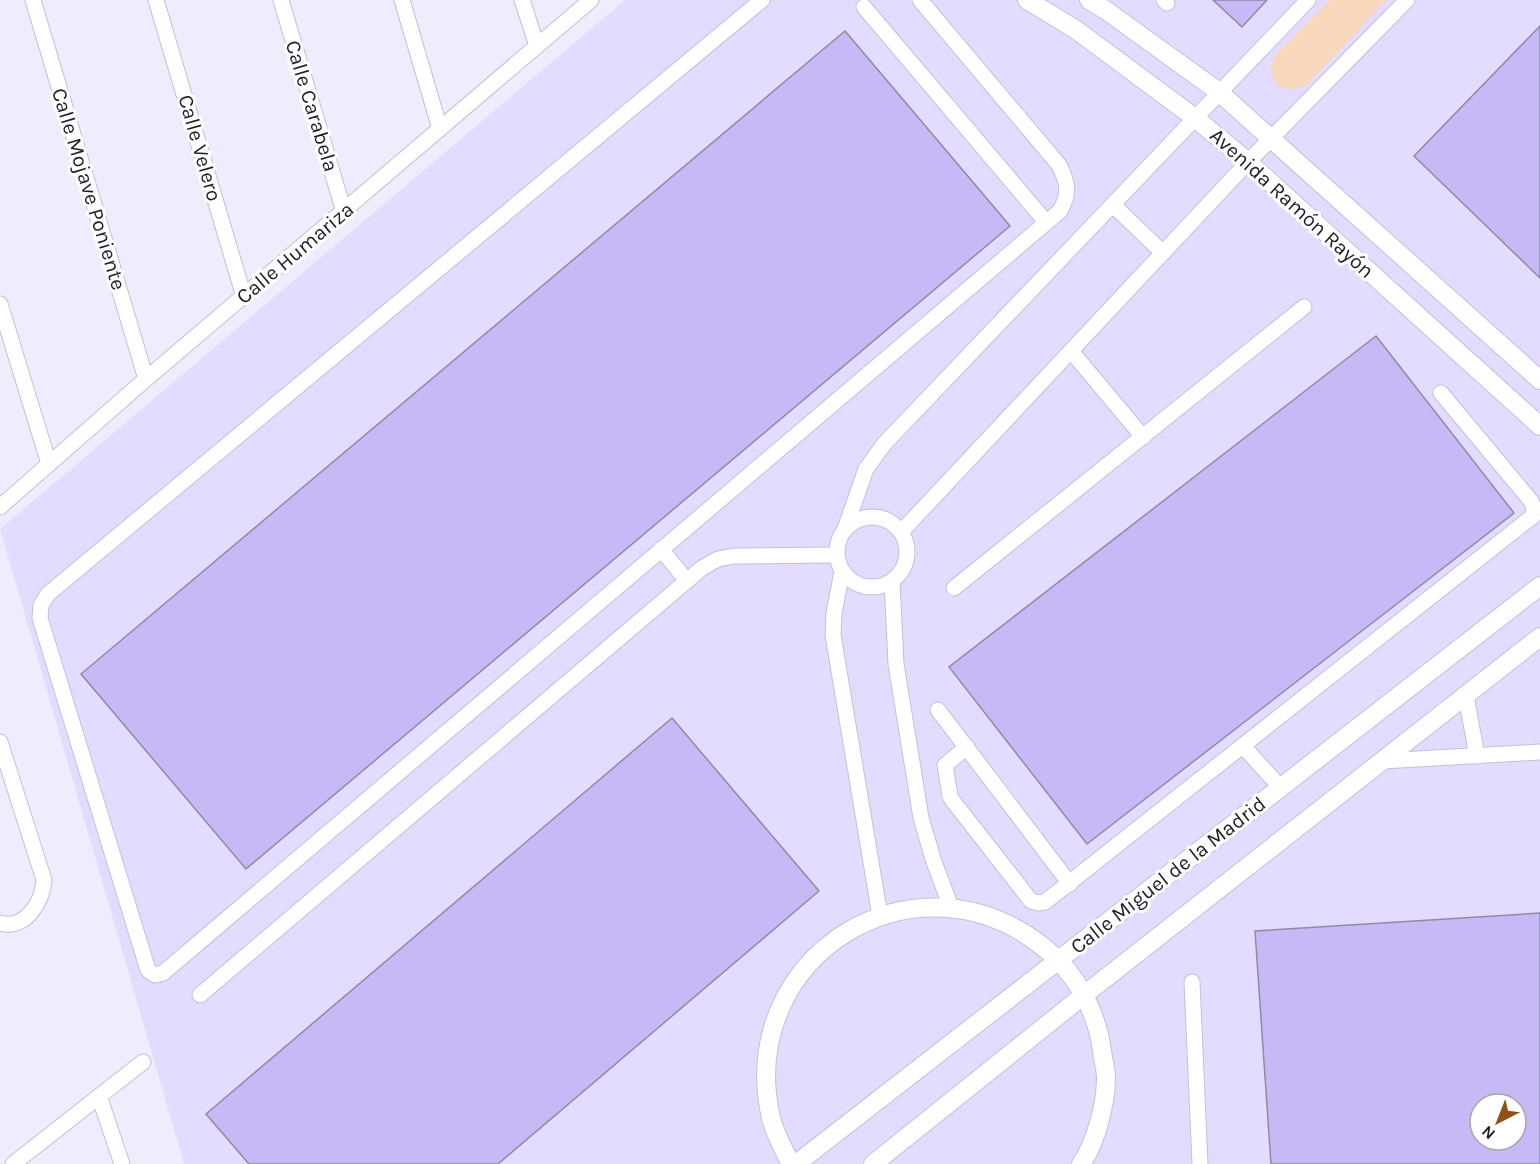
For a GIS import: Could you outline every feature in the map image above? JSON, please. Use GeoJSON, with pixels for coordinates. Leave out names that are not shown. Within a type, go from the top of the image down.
{"type":"FeatureCollection","features":[{"type":"Feature","properties":{"kind":"main road","name":"Avenida Ramón Rayón"},"geometry":{"type":"LineString","coordinates":[[1028,0],[1075,29],[1195,118],[1248,162],[1540,426]]}},
{"type":"Feature","properties":{"kind":"main road","name":"Avenida Ramón Rayón"},"geometry":{"type":"LineString","coordinates":[[1089,0],[1111,6],[1219,92],[1540,380]]}},
{"type":"Feature","properties":{"kind":"main road","name":"Calle Miguel de la Madrid"},"geometry":{"type":"LineString","coordinates":[[796,1164],[1540,586]]}},
{"type":"Feature","properties":{"kind":"main road","name":"Calle Miguel de la Madrid"},"geometry":{"type":"LineString","coordinates":[[873,1164],[1540,637]]}},
{"type":"Feature","properties":{"kind":"main road"},"geometry":{"type":"LineString","coordinates":[[791,1164],[771,1119],[766,1068],[776,1017],[801,972],[838,937],[880,916],[917,908],[951,907],[991,916],[1028,934],[1059,960],[1084,995],[1100,1035],[1106,1078],[1100,1120],[1081,1164]]}},
{"type":"Feature","properties":{"kind":"street","name":"Calle Mojave Poniente"},"geometry":{"type":"LineString","coordinates":[[33,0],[146,379]]}},
{"type":"Feature","properties":{"kind":"street","name":"Calle Velero"},"geometry":{"type":"LineString","coordinates":[[156,0],[244,297]]}},
{"type":"Feature","properties":{"kind":"street","name":"Calle Carabela"},"geometry":{"type":"LineString","coordinates":[[280,0],[344,212]]}},
{"type":"Feature","properties":{"kind":"street"},"geometry":{"type":"LineString","coordinates":[[402,0],[440,129]]}},
{"type":"Feature","properties":{"kind":"street"},"geometry":{"type":"LineString","coordinates":[[522,0],[537,46]]}},
{"type":"Feature","properties":{"kind":"street","name":"Calle Humariza"},"geometry":{"type":"LineString","coordinates":[[0,507],[146,379],[591,0]]}},
{"type":"Feature","properties":{"kind":"street"},"geometry":{"type":"LineString","coordinates":[[762,0],[48,594],[42,605],[40,618],[148,970],[155,975],[163,973],[1060,211],[1066,200],[1066,178],[1059,165],[920,0]]}},
{"type":"Feature","properties":{"kind":"street"},"geometry":{"type":"LineString","coordinates":[[845,529],[860,519],[878,517],[895,525],[905,541],[906,559],[904,568],[892,582],[884,586],[865,587],[848,579],[842,572],[836,555],[837,546],[874,455],[1308,0]]}},
{"type":"Feature","properties":{"kind":"street"},"geometry":{"type":"LineString","coordinates":[[901,532],[1248,162],[1407,0]]}},
{"type":"Feature","properties":{"kind":"street"},"geometry":{"type":"LineString","coordinates":[[864,7],[1046,222]]}},
{"type":"Feature","properties":{"kind":"street"},"geometry":{"type":"LineString","coordinates":[[1113,205],[1163,253]]}},
{"type":"Feature","properties":{"kind":"street"},"geometry":{"type":"LineString","coordinates":[[0,304],[49,464]]}},
{"type":"Feature","properties":{"kind":"street"},"geometry":{"type":"LineString","coordinates":[[954,588],[1304,307]]}},
{"type":"Feature","properties":{"kind":"street"},"geometry":{"type":"LineString","coordinates":[[1071,351],[1143,437]]}},
{"type":"Feature","properties":{"kind":"street"},"geometry":{"type":"LineString","coordinates":[[967,747],[945,765],[950,796],[1031,901],[1045,902],[1071,884],[1533,516],[1534,507],[1531,501],[1441,393]]}},
{"type":"Feature","properties":{"kind":"street"},"geometry":{"type":"LineString","coordinates":[[661,549],[687,581]]}},
{"type":"Feature","properties":{"kind":"street"},"geometry":{"type":"LineString","coordinates":[[200,995],[702,568],[718,560],[734,556],[836,555]]}},
{"type":"Feature","properties":{"kind":"street"},"geometry":{"type":"LineString","coordinates":[[842,572],[834,613],[833,635],[880,916]]}},
{"type":"Feature","properties":{"kind":"street"},"geometry":{"type":"LineString","coordinates":[[892,582],[896,664],[921,818],[951,907]]}},
{"type":"Feature","properties":{"kind":"street"},"geometry":{"type":"LineString","coordinates":[[1466,696],[1477,756]]}},
{"type":"Feature","properties":{"kind":"street"},"geometry":{"type":"LineString","coordinates":[[938,710],[1071,884]]}},
{"type":"Feature","properties":{"kind":"street"},"geometry":{"type":"LineString","coordinates":[[0,742],[44,880],[41,898],[36,907],[22,920],[4,924]]}},
{"type":"Feature","properties":{"kind":"street"},"geometry":{"type":"LineString","coordinates":[[1243,746],[1281,788]]}},
{"type":"Feature","properties":{"kind":"street"},"geometry":{"type":"LineString","coordinates":[[1382,761],[1540,752]]}},
{"type":"Feature","properties":{"kind":"street"},"geometry":{"type":"LineString","coordinates":[[1192,982],[1200,1164]]}},
{"type":"Feature","properties":{"kind":"street"},"geometry":{"type":"LineString","coordinates":[[14,1164],[143,1062]]}},
{"type":"Feature","properties":{"kind":"street"},"geometry":{"type":"LineString","coordinates":[[99,1096],[122,1164]]}},
{"type":"Feature","properties":{"kind":"shaded area"},"geometry":{"type":"Polygon","coordinates":[[[625,0],[1540,0],[1540,1164],[184,1164],[0,529],[625,0]]]}},
{"type":"Feature","properties":{"kind":"shaded area"},"geometry":{"type":"Polygon","coordinates":[[[1330,0],[1386,0],[1307,85],[1290,90],[1277,85],[1271,72],[1273,57],[1330,0]]]}},
{"type":"Feature","properties":{"kind":"building"},"geometry":{"type":"Polygon","coordinates":[[[1213,0],[1267,0],[1242,27],[1213,0]]]}},
{"type":"Feature","properties":{"kind":"building"},"geometry":{"type":"Polygon","coordinates":[[[1540,26],[1540,278],[1414,156],[1540,26]]]}},
{"type":"Feature","properties":{"kind":"building"},"geometry":{"type":"Polygon","coordinates":[[[845,31],[1010,226],[246,869],[81,674],[845,31]]]}},
{"type":"Feature","properties":{"kind":"building"},"geometry":{"type":"Polygon","coordinates":[[[1376,336],[1514,513],[1087,844],[949,667],[1376,336]]]}},
{"type":"Feature","properties":{"kind":"building"},"geometry":{"type":"Polygon","coordinates":[[[672,718],[819,891],[498,1164],[249,1164],[206,1114],[672,718]]]}},
{"type":"Feature","properties":{"kind":"building"},"geometry":{"type":"Polygon","coordinates":[[[1540,913],[1540,1164],[1271,1164],[1255,931],[1540,913]]]}}]}
